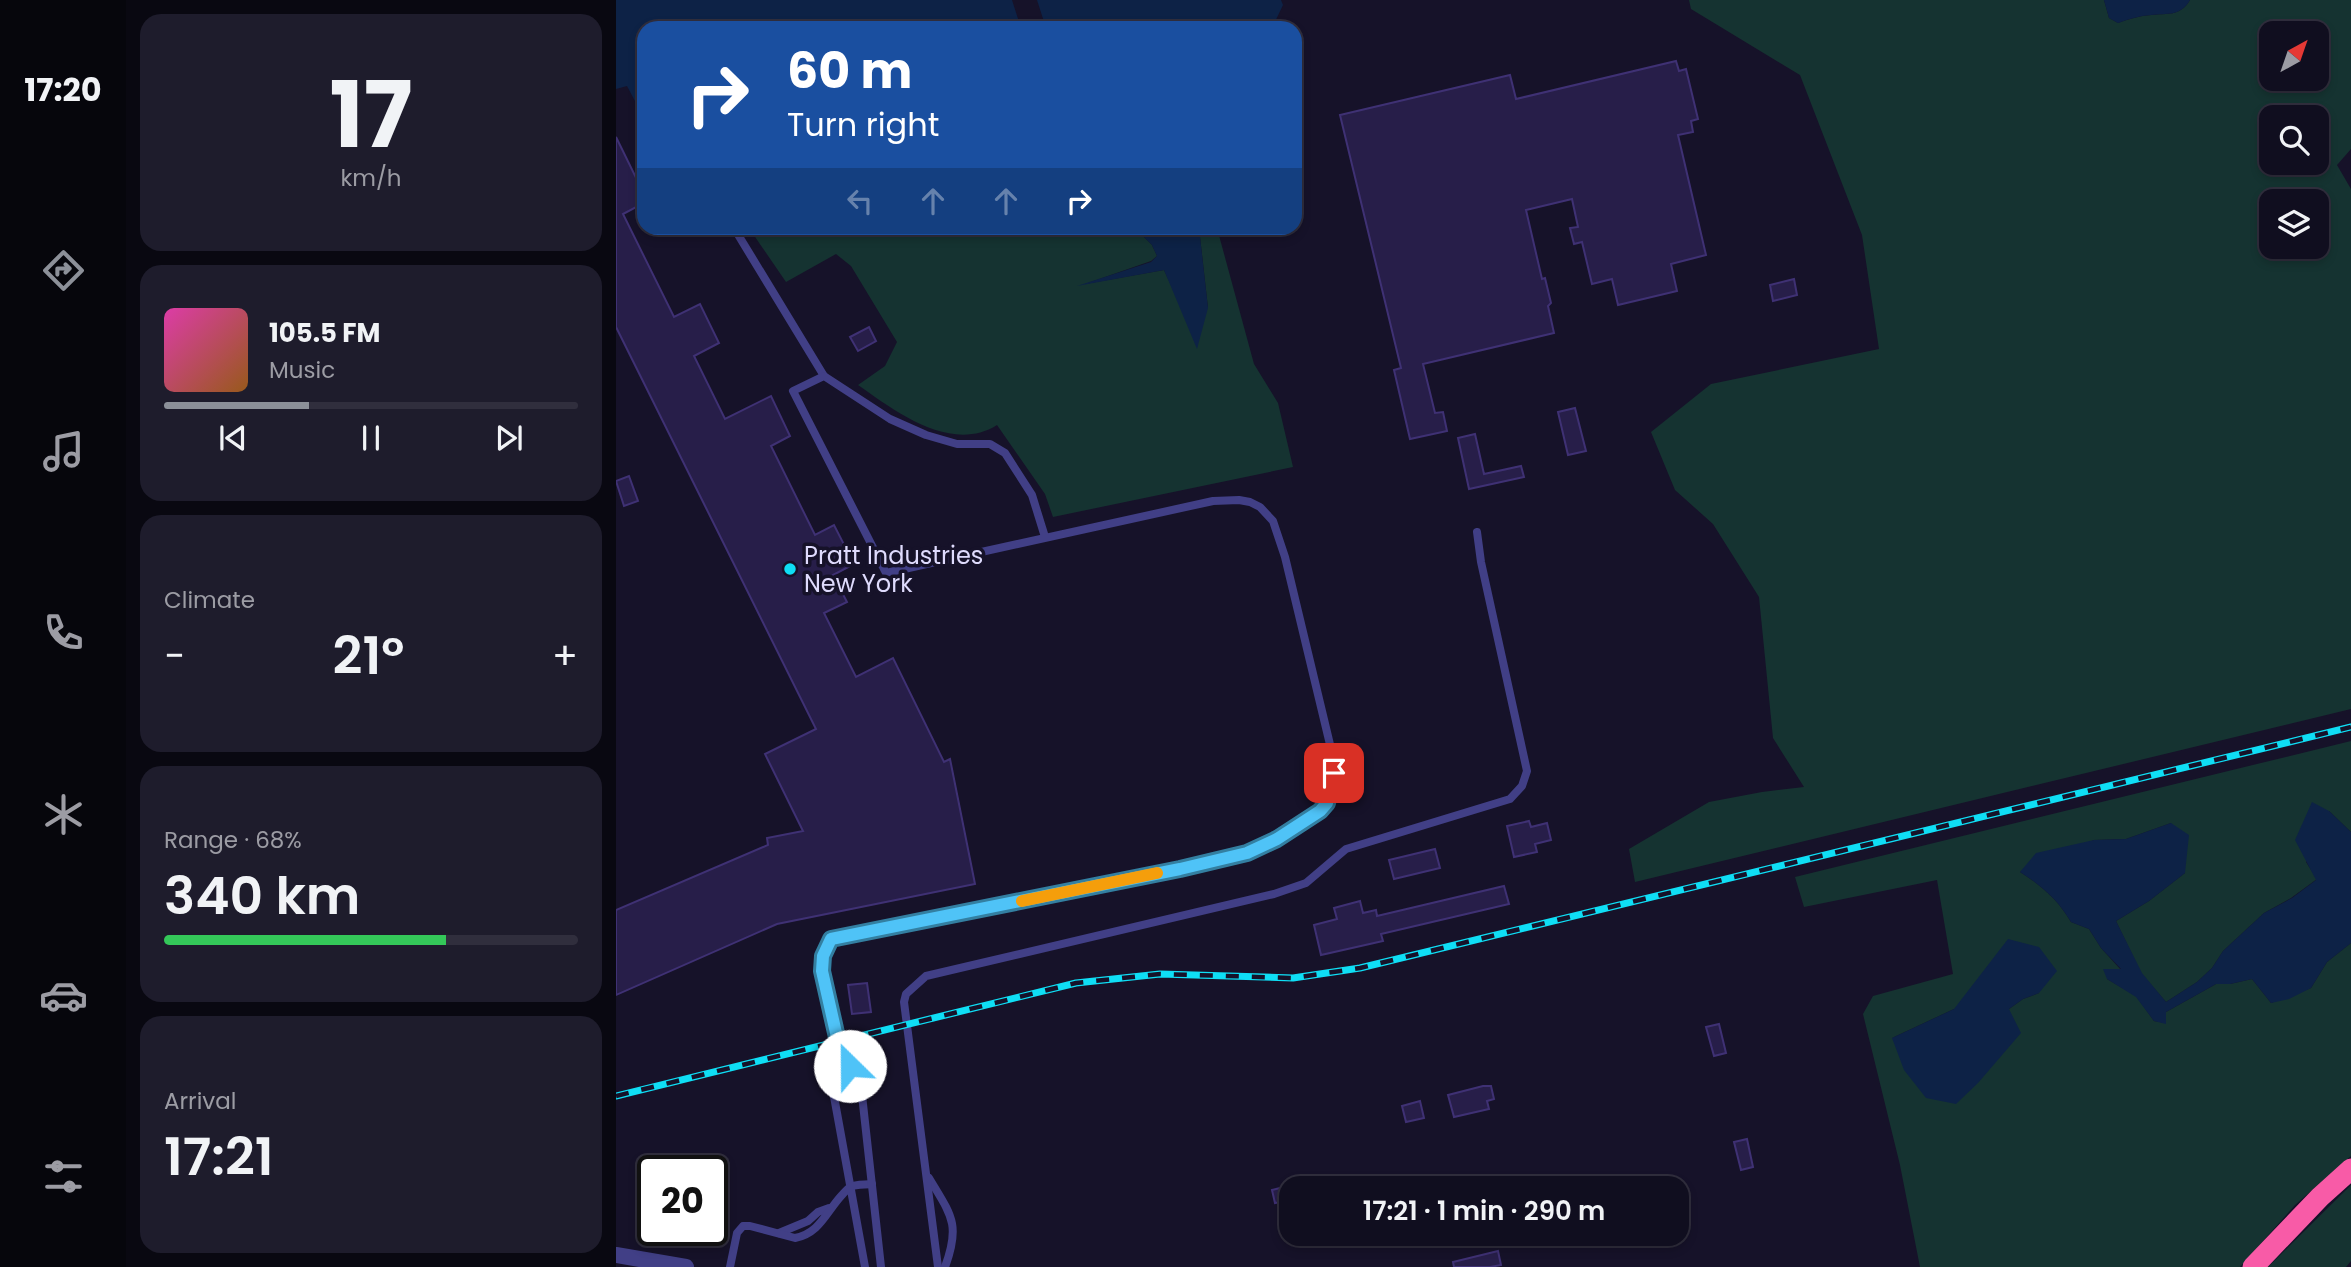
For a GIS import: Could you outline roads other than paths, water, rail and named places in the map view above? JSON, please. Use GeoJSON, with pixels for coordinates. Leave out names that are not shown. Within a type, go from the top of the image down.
{"type":"FeatureCollection","features":[{"type":"Feature","properties":{"kind":"highway"},"geometry":{"type":"LineString","coordinates":[[2253,1267],[2320,1197],[2351,1169]]}},
{"type":"Feature","properties":{"kind":"street"},"geometry":{"type":"LineString","coordinates":[[616,1255],[686,1267]]}},
{"type":"Feature","properties":{"kind":"lane"},"geometry":{"type":"LineString","coordinates":[[738,235],[824,376],[890,419],[926,435],[957,444],[990,443],[1005,453],[1032,495],[1045,537]]}},
{"type":"Feature","properties":{"kind":"lane"},"geometry":{"type":"LineString","coordinates":[[824,376],[793,391],[886,573],[1213,501],[1250,502],[1267,514],[1277,531],[1285,557],[1333,757],[1332,787],[1327,803],[1320,811],[1277,839],[1247,853],[1180,869],[831,939],[823,956],[822,971],[841,1055],[860,1077],[881,1267]]}},
{"type":"Feature","properties":{"kind":"lane"},"geometry":{"type":"LineString","coordinates":[[939,1267],[904,1002],[906,994],[926,976],[1274,894],[1306,883],[1346,849],[1510,799],[1521,786],[1527,771],[1481,562],[1477,532]]}},
{"type":"Feature","properties":{"kind":"lane"},"geometry":{"type":"LineString","coordinates":[[841,1055],[831,1080],[865,1267]]}},
{"type":"Feature","properties":{"kind":"lane"},"geometry":{"type":"LineString","coordinates":[[926,1172],[951,1215],[954,1242],[945,1267]]}},
{"type":"Feature","properties":{"kind":"lane"},"geometry":{"type":"LineString","coordinates":[[730,1267],[739,1229],[751,1226],[779,1233],[830,1208],[850,1187],[872,1184]]}},
{"type":"Feature","properties":{"kind":"water"},"geometry":{"type":"Polygon","coordinates":[[[616,0],[1012,0],[1019,21],[637,21],[637,105],[627,86],[616,89],[616,0]]]}},
{"type":"Feature","properties":{"kind":"water"},"geometry":{"type":"Polygon","coordinates":[[[1037,0],[1281,0],[1283,5],[1275,21],[1044,21],[1037,0]]]}},
{"type":"Feature","properties":{"kind":"water"},"geometry":{"type":"Polygon","coordinates":[[[2104,0],[2190,0],[2177,12],[2138,17],[2118,23],[2109,18],[2104,0]]]}},
{"type":"Feature","properties":{"kind":"water"},"geometry":{"type":"Polygon","coordinates":[[[1142,235],[1200,235],[1208,308],[1197,349],[1164,270],[1077,286],[1151,262],[1157,256],[1152,245],[1142,235]]]}},
{"type":"Feature","properties":{"kind":"water"},"geometry":{"type":"Polygon","coordinates":[[[2312,802],[2329,811],[2351,832],[2351,943],[2327,962],[2311,988],[2289,999],[2271,1003],[2252,979],[2216,984],[2166,1012],[2166,1024],[2154,1021],[2136,997],[2107,979],[2103,969],[2121,969],[2101,948],[2089,929],[2071,922],[2049,894],[2020,872],[2036,853],[2094,840],[2126,839],[2171,823],[2189,835],[2185,873],[2149,901],[2116,921],[2142,973],[2166,1002],[2197,982],[2212,968],[2223,951],[2264,913],[2292,898],[2316,880],[2295,840],[2312,802]]]}},
{"type":"Feature","properties":{"kind":"water"},"geometry":{"type":"Polygon","coordinates":[[[2008,939],[2039,947],[2057,971],[2039,993],[2023,999],[2009,1009],[2021,1033],[1978,1083],[1956,1104],[1926,1098],[1904,1070],[1892,1038],[1954,1009],[2008,939]]]}},
{"type":"Feature","properties":{"kind":"railway"},"geometry":{"type":"LineString","coordinates":[[616,1096],[1076,983],[1160,974],[1293,978],[1360,968],[2351,727]]}},
{"type":"Feature","properties":{"kind":"place","name":"Pratt Industries New York"},"geometry":{"type":"Point","coordinates":[790,569]}}]}
